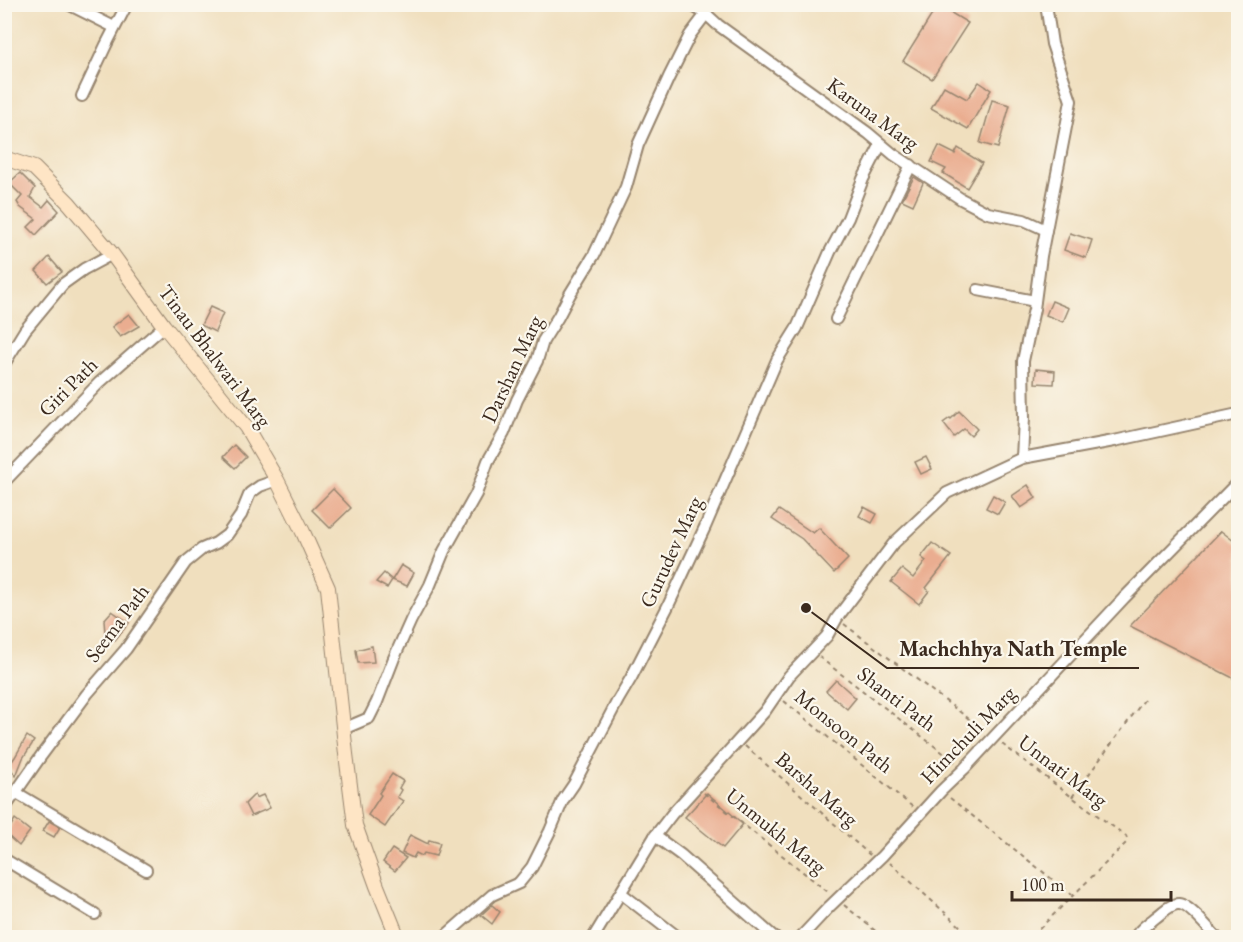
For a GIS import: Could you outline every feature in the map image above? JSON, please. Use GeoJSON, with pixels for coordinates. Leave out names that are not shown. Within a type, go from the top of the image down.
{"type":"FeatureCollection","features":[{"type":"Feature","properties":{"kind":"street"},"geometry":{"type":"LineString","coordinates":[[68,4],[114,27]]}},
{"type":"Feature","properties":{"kind":"street"},"geometry":{"type":"LineString","coordinates":[[82,96],[127,4]]}},
{"type":"Feature","properties":{"kind":"street","name":"Karuna Marg"},"geometry":{"type":"LineString","coordinates":[[690,4],[868,133],[893,154],[961,200],[988,213],[1024,220],[1046,230]]}},
{"type":"Feature","properties":{"kind":"street"},"geometry":{"type":"LineString","coordinates":[[1022,458],[1023,361],[1071,101],[1052,44],[1046,4]]}},
{"type":"Feature","properties":{"kind":"street","name":"Darshan Marg"},"geometry":{"type":"LineString","coordinates":[[343,729],[369,718],[411,620],[430,585],[444,551],[476,494],[488,461],[504,433],[517,400],[537,362],[543,341],[594,255],[626,187],[638,145],[669,77],[690,35],[706,14]]}},
{"type":"Feature","properties":{"kind":"street","name":"Gurudev Marg"},"geometry":{"type":"LineString","coordinates":[[443,938],[492,896],[519,883],[532,867],[563,800],[632,678],[668,606],[705,527],[777,360],[797,328],[830,252],[848,218],[863,179],[881,144]]}},
{"type":"Feature","properties":{"kind":"street","name":"Tinau Bhalwari Marg"},"geometry":{"type":"LineString","coordinates":[[4,158],[34,168],[69,203],[112,254],[164,326],[246,427],[277,480],[328,588],[355,825],[398,938]]}},
{"type":"Feature","properties":{"kind":"street"},"geometry":{"type":"LineString","coordinates":[[836,319],[910,165]]}},
{"type":"Feature","properties":{"kind":"street"},"geometry":{"type":"LineString","coordinates":[[4,364],[25,330],[63,284],[84,269],[112,254]]}},
{"type":"Feature","properties":{"kind":"street"},"geometry":{"type":"LineString","coordinates":[[978,290],[1035,300]]}},
{"type":"Feature","properties":{"kind":"street","name":"Giri Path"},"geometry":{"type":"LineString","coordinates":[[4,482],[99,383],[164,326]]}},
{"type":"Feature","properties":{"kind":"street"},"geometry":{"type":"LineString","coordinates":[[598,935],[655,837],[672,814],[765,711],[789,676],[827,636],[837,618],[894,543],[947,493],[1022,458],[1239,414]]}},
{"type":"Feature","properties":{"kind":"street","name":"Seema Path"},"geometry":{"type":"LineString","coordinates":[[4,810],[87,694],[126,649],[186,562],[202,549],[227,535],[241,514],[250,493],[277,480]]}},
{"type":"Feature","properties":{"kind":"street","name":"Himchuli Marg"},"geometry":{"type":"LineString","coordinates":[[802,937],[1124,598],[1239,482]]}},
{"type":"Feature","properties":{"kind":"street"},"geometry":{"type":"LineString","coordinates":[[15,792],[146,870]]}},
{"type":"Feature","properties":{"kind":"street"},"geometry":{"type":"LineString","coordinates":[[655,837],[681,855],[775,938]]}},
{"type":"Feature","properties":{"kind":"street"},"geometry":{"type":"LineString","coordinates":[[4,858],[95,914]]}},
{"type":"Feature","properties":{"kind":"street"},"geometry":{"type":"LineString","coordinates":[[621,893],[679,938]]}},
{"type":"Feature","properties":{"kind":"street"},"geometry":{"type":"LineString","coordinates":[[1136,938],[1137,933],[1143,928],[1172,906],[1179,904],[1186,906],[1217,938]]}},
{"type":"Feature","properties":{"kind":"path","name":"Unnati Marg"},"geometry":{"type":"LineString","coordinates":[[837,618],[1126,836],[1126,843],[1072,895]]}},
{"type":"Feature","properties":{"kind":"path","name":"Shanti Path"},"geometry":{"type":"LineString","coordinates":[[812,652],[964,769]]}},
{"type":"Feature","properties":{"kind":"path","name":"Monsoon Path"},"geometry":{"type":"LineString","coordinates":[[776,695],[921,814]]}},
{"type":"Feature","properties":{"kind":"path"},"geometry":{"type":"LineString","coordinates":[[1072,797],[1143,700]]}},
{"type":"Feature","properties":{"kind":"path","name":"Barsha Marg"},"geometry":{"type":"LineString","coordinates":[[738,740],[973,938]]}},
{"type":"Feature","properties":{"kind":"path","name":"Unmukh Marg"},"geometry":{"type":"LineString","coordinates":[[696,786],[884,938]]}},
{"type":"Feature","properties":{"kind":"path"},"geometry":{"type":"LineString","coordinates":[[941,791],[1072,895],[1030,938]]}},
{"type":"Feature","properties":{"kind":"building"},"geometry":{"type":"Polygon","coordinates":[[[938,5],[968,23],[932,79],[903,61],[938,5]]]}},
{"type":"Feature","properties":{"kind":"building"},"geometry":{"type":"Polygon","coordinates":[[[979,82],[991,90],[968,129],[931,108],[944,86],[967,99],[979,82]]]}},
{"type":"Feature","properties":{"kind":"building"},"geometry":{"type":"Polygon","coordinates":[[[992,100],[1010,105],[998,148],[980,143],[992,100]]]}},
{"type":"Feature","properties":{"kind":"building"},"geometry":{"type":"Polygon","coordinates":[[[939,146],[955,154],[958,148],[982,163],[967,188],[943,173],[946,169],[931,162],[939,146]]]}},
{"type":"Feature","properties":{"kind":"building"},"geometry":{"type":"Polygon","coordinates":[[[20,173],[35,188],[30,197],[43,207],[49,200],[59,211],[36,235],[28,227],[36,219],[20,207],[17,202],[22,196],[9,183],[20,173]]]}},
{"type":"Feature","properties":{"kind":"building"},"geometry":{"type":"Polygon","coordinates":[[[914,177],[923,183],[913,205],[902,200],[914,177]]]}},
{"type":"Feature","properties":{"kind":"building"},"geometry":{"type":"Polygon","coordinates":[[[1070,233],[1092,240],[1086,258],[1064,250],[1070,233]]]}},
{"type":"Feature","properties":{"kind":"building"},"geometry":{"type":"Polygon","coordinates":[[[49,257],[62,272],[47,283],[36,271],[49,257]]]}},
{"type":"Feature","properties":{"kind":"building"},"geometry":{"type":"Polygon","coordinates":[[[1052,301],[1069,308],[1063,322],[1046,315],[1052,301]]]}},
{"type":"Feature","properties":{"kind":"building"},"geometry":{"type":"Polygon","coordinates":[[[210,307],[223,313],[215,332],[201,325],[210,307]]]}},
{"type":"Feature","properties":{"kind":"building"},"geometry":{"type":"Polygon","coordinates":[[[129,314],[139,326],[120,337],[112,327],[129,314]]]}},
{"type":"Feature","properties":{"kind":"building"},"geometry":{"type":"Polygon","coordinates":[[[1036,369],[1055,371],[1054,384],[1035,383],[1036,369]]]}},
{"type":"Feature","properties":{"kind":"building"},"geometry":{"type":"Polygon","coordinates":[[[959,411],[977,429],[971,436],[964,429],[954,437],[943,423],[959,411]]]}},
{"type":"Feature","properties":{"kind":"building"},"geometry":{"type":"Polygon","coordinates":[[[234,445],[246,457],[235,468],[223,457],[234,445]]]}},
{"type":"Feature","properties":{"kind":"building"},"geometry":{"type":"Polygon","coordinates":[[[926,457],[932,469],[921,474],[915,462],[926,457]]]}},
{"type":"Feature","properties":{"kind":"building"},"geometry":{"type":"Polygon","coordinates":[[[1028,485],[1036,498],[1021,508],[1012,496],[1028,485]]]}},
{"type":"Feature","properties":{"kind":"building"},"geometry":{"type":"Polygon","coordinates":[[[333,489],[351,508],[330,528],[312,510],[333,489]]]}},
{"type":"Feature","properties":{"kind":"building"},"geometry":{"type":"Polygon","coordinates":[[[993,495],[1005,502],[998,514],[986,508],[993,495]]]}},
{"type":"Feature","properties":{"kind":"building"},"geometry":{"type":"Polygon","coordinates":[[[864,507],[877,514],[872,523],[859,516],[864,507]]]}},
{"type":"Feature","properties":{"kind":"building"},"geometry":{"type":"Polygon","coordinates":[[[779,510],[813,533],[819,528],[848,559],[834,573],[802,539],[772,519],[779,510]]]}},
{"type":"Feature","properties":{"kind":"building"},"geometry":{"type":"Polygon","coordinates":[[[1221,531],[1239,545],[1239,681],[1130,626],[1221,531]]]}},
{"type":"Feature","properties":{"kind":"building"},"geometry":{"type":"Polygon","coordinates":[[[932,543],[951,556],[926,588],[929,591],[919,604],[891,582],[902,569],[913,578],[926,561],[921,557],[932,543]]]}},
{"type":"Feature","properties":{"kind":"building"},"geometry":{"type":"Polygon","coordinates":[[[401,565],[414,573],[407,586],[392,580],[401,565]]]}},
{"type":"Feature","properties":{"kind":"building"},"geometry":{"type":"Polygon","coordinates":[[[384,573],[392,580],[387,588],[376,582],[384,573]]]}},
{"type":"Feature","properties":{"kind":"building"},"geometry":{"type":"Polygon","coordinates":[[[112,611],[129,623],[115,640],[105,633],[104,620],[112,611]]]}},
{"type":"Feature","properties":{"kind":"building"},"geometry":{"type":"Polygon","coordinates":[[[372,646],[374,662],[358,663],[356,650],[372,646]]]}},
{"type":"Feature","properties":{"kind":"building"},"geometry":{"type":"Polygon","coordinates":[[[836,680],[856,698],[847,709],[826,691],[836,680]]]}},
{"type":"Feature","properties":{"kind":"building"},"geometry":{"type":"Polygon","coordinates":[[[27,736],[34,741],[23,758],[16,776],[10,764],[27,736]]]}},
{"type":"Feature","properties":{"kind":"building"},"geometry":{"type":"Polygon","coordinates":[[[392,774],[403,781],[397,797],[403,801],[385,827],[368,815],[392,774]]]}},
{"type":"Feature","properties":{"kind":"building"},"geometry":{"type":"Polygon","coordinates":[[[707,793],[743,824],[723,848],[685,817],[707,793]]]}},
{"type":"Feature","properties":{"kind":"building"},"geometry":{"type":"Polygon","coordinates":[[[255,794],[256,798],[263,795],[270,808],[251,816],[245,804],[255,794]]]}},
{"type":"Feature","properties":{"kind":"building"},"geometry":{"type":"Polygon","coordinates":[[[15,819],[30,831],[19,846],[6,834],[15,819]]]}},
{"type":"Feature","properties":{"kind":"building"},"geometry":{"type":"Polygon","coordinates":[[[49,821],[60,827],[54,837],[43,831],[49,821]]]}},
{"type":"Feature","properties":{"kind":"building"},"geometry":{"type":"Polygon","coordinates":[[[410,835],[428,844],[429,840],[440,843],[436,856],[424,853],[422,856],[416,853],[413,858],[402,853],[410,835]]]}},
{"type":"Feature","properties":{"kind":"building"},"geometry":{"type":"Polygon","coordinates":[[[392,849],[406,858],[395,871],[383,862],[392,849]]]}},
{"type":"Feature","properties":{"kind":"building"},"geometry":{"type":"Polygon","coordinates":[[[492,905],[500,912],[492,924],[481,915],[492,905]]]}},
{"type":"Feature","properties":{"kind":"place","name":"Machchhya Nath Temple"},"geometry":{"type":"Point","coordinates":[806,608]}}]}
